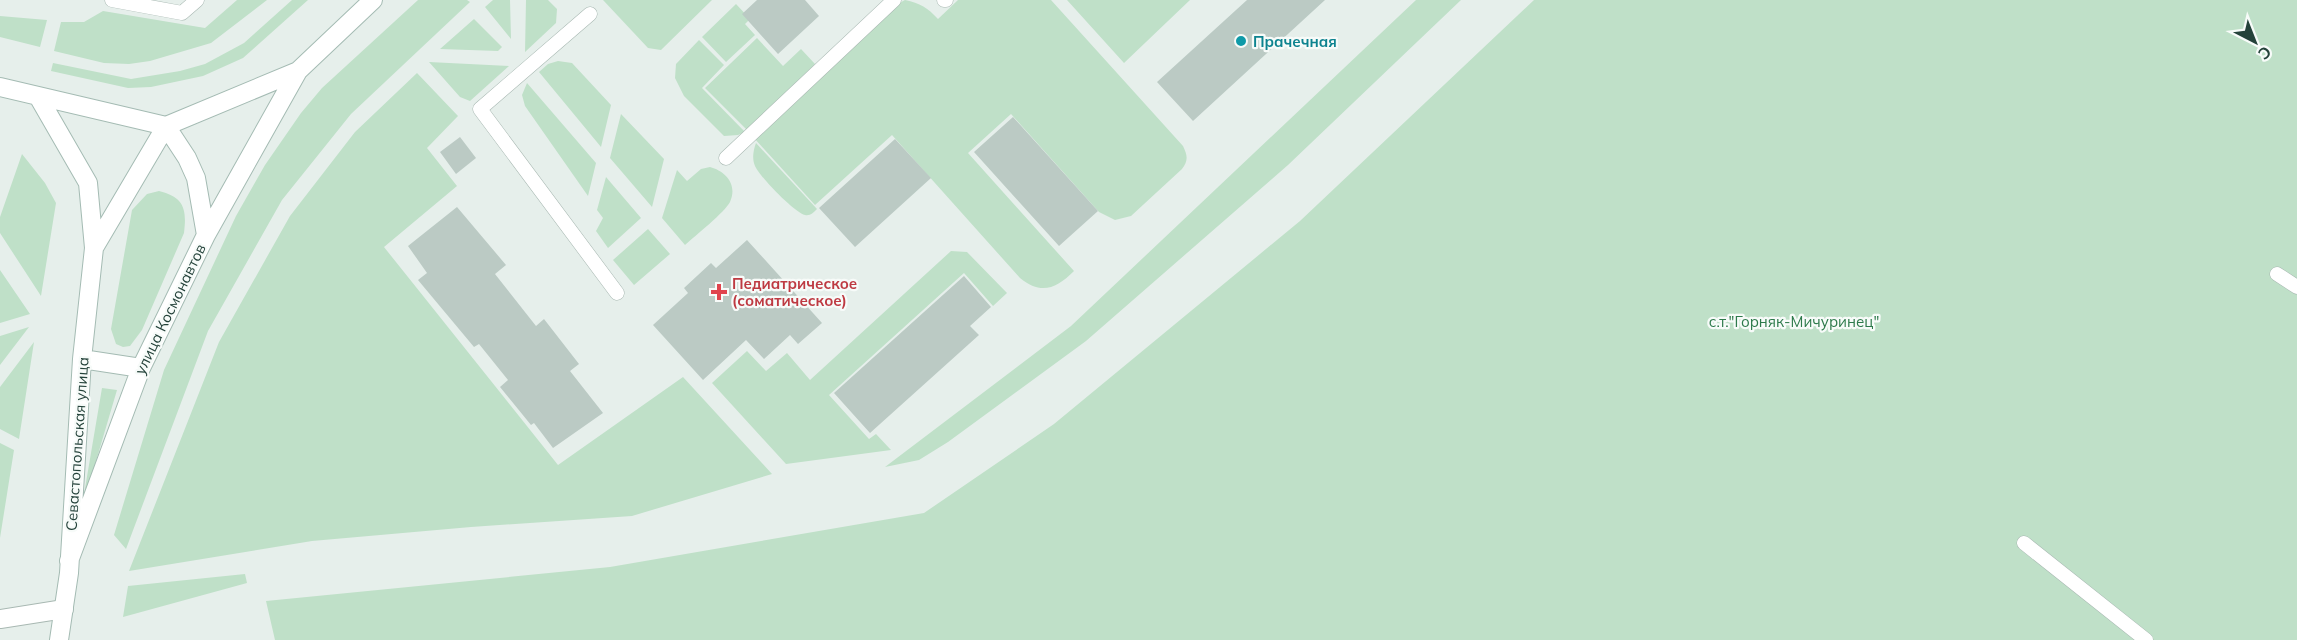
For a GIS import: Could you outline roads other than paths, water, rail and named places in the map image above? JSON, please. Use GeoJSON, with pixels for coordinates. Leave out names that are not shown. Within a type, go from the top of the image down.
{"type":"FeatureCollection","features":[{"type":"Feature","properties":{"kind":"main road","name":"улица Космонавтов"},"geometry":{"type":"LineString","coordinates":[[69,561],[141,369],[206,235],[298,71],[373,0]]}},
{"type":"Feature","properties":{"kind":"main road","name":"улица Космонавтов"},"geometry":{"type":"LineString","coordinates":[[166,126],[298,71]]}},
{"type":"Feature","properties":{"kind":"main road"},"geometry":{"type":"LineString","coordinates":[[0,87],[166,126],[188,158],[196,178],[206,235]]}},
{"type":"Feature","properties":{"kind":"main road","name":"Севастопольская улица"},"geometry":{"type":"LineString","coordinates":[[39,98],[88,183],[94,248],[82,359],[69,561],[59,640]]}},
{"type":"Feature","properties":{"kind":"main road","name":"Севастопольская улица"},"geometry":{"type":"LineString","coordinates":[[94,248],[166,126]]}},
{"type":"Feature","properties":{"kind":"main road"},"geometry":{"type":"LineString","coordinates":[[82,359],[141,369]]}},
{"type":"Feature","properties":{"kind":"main road"},"geometry":{"type":"LineString","coordinates":[[0,619],[64,609]]}},
{"type":"Feature","properties":{"kind":"lane"},"geometry":{"type":"LineString","coordinates":[[112,0],[182,13],[196,0]]}},
{"type":"Feature","properties":{"kind":"lane"},"geometry":{"type":"LineString","coordinates":[[726,158],[894,0]]}},
{"type":"Feature","properties":{"kind":"lane"},"geometry":{"type":"LineString","coordinates":[[590,14],[480,109],[617,293]]}},
{"type":"Feature","properties":{"kind":"lane"},"geometry":{"type":"LineString","coordinates":[[2277,274],[2297,288]]}},
{"type":"Feature","properties":{"kind":"lane"},"geometry":{"type":"LineString","coordinates":[[2024,543],[2146,640]]}},
{"type":"Feature","properties":{"kind":"place","name":"Прачечная"},"geometry":{"type":"Point","coordinates":[1241,41]}},
{"type":"Feature","properties":{"kind":"place","name":"Педиатрическое (соматическое)"},"geometry":{"type":"Point","coordinates":[719,292]}},
{"type":"Feature","properties":{"kind":"park label","name":"с.т.\"Горняк-Мичуринец\""},"geometry":{"type":"Point","coordinates":[1794,321]}}]}
